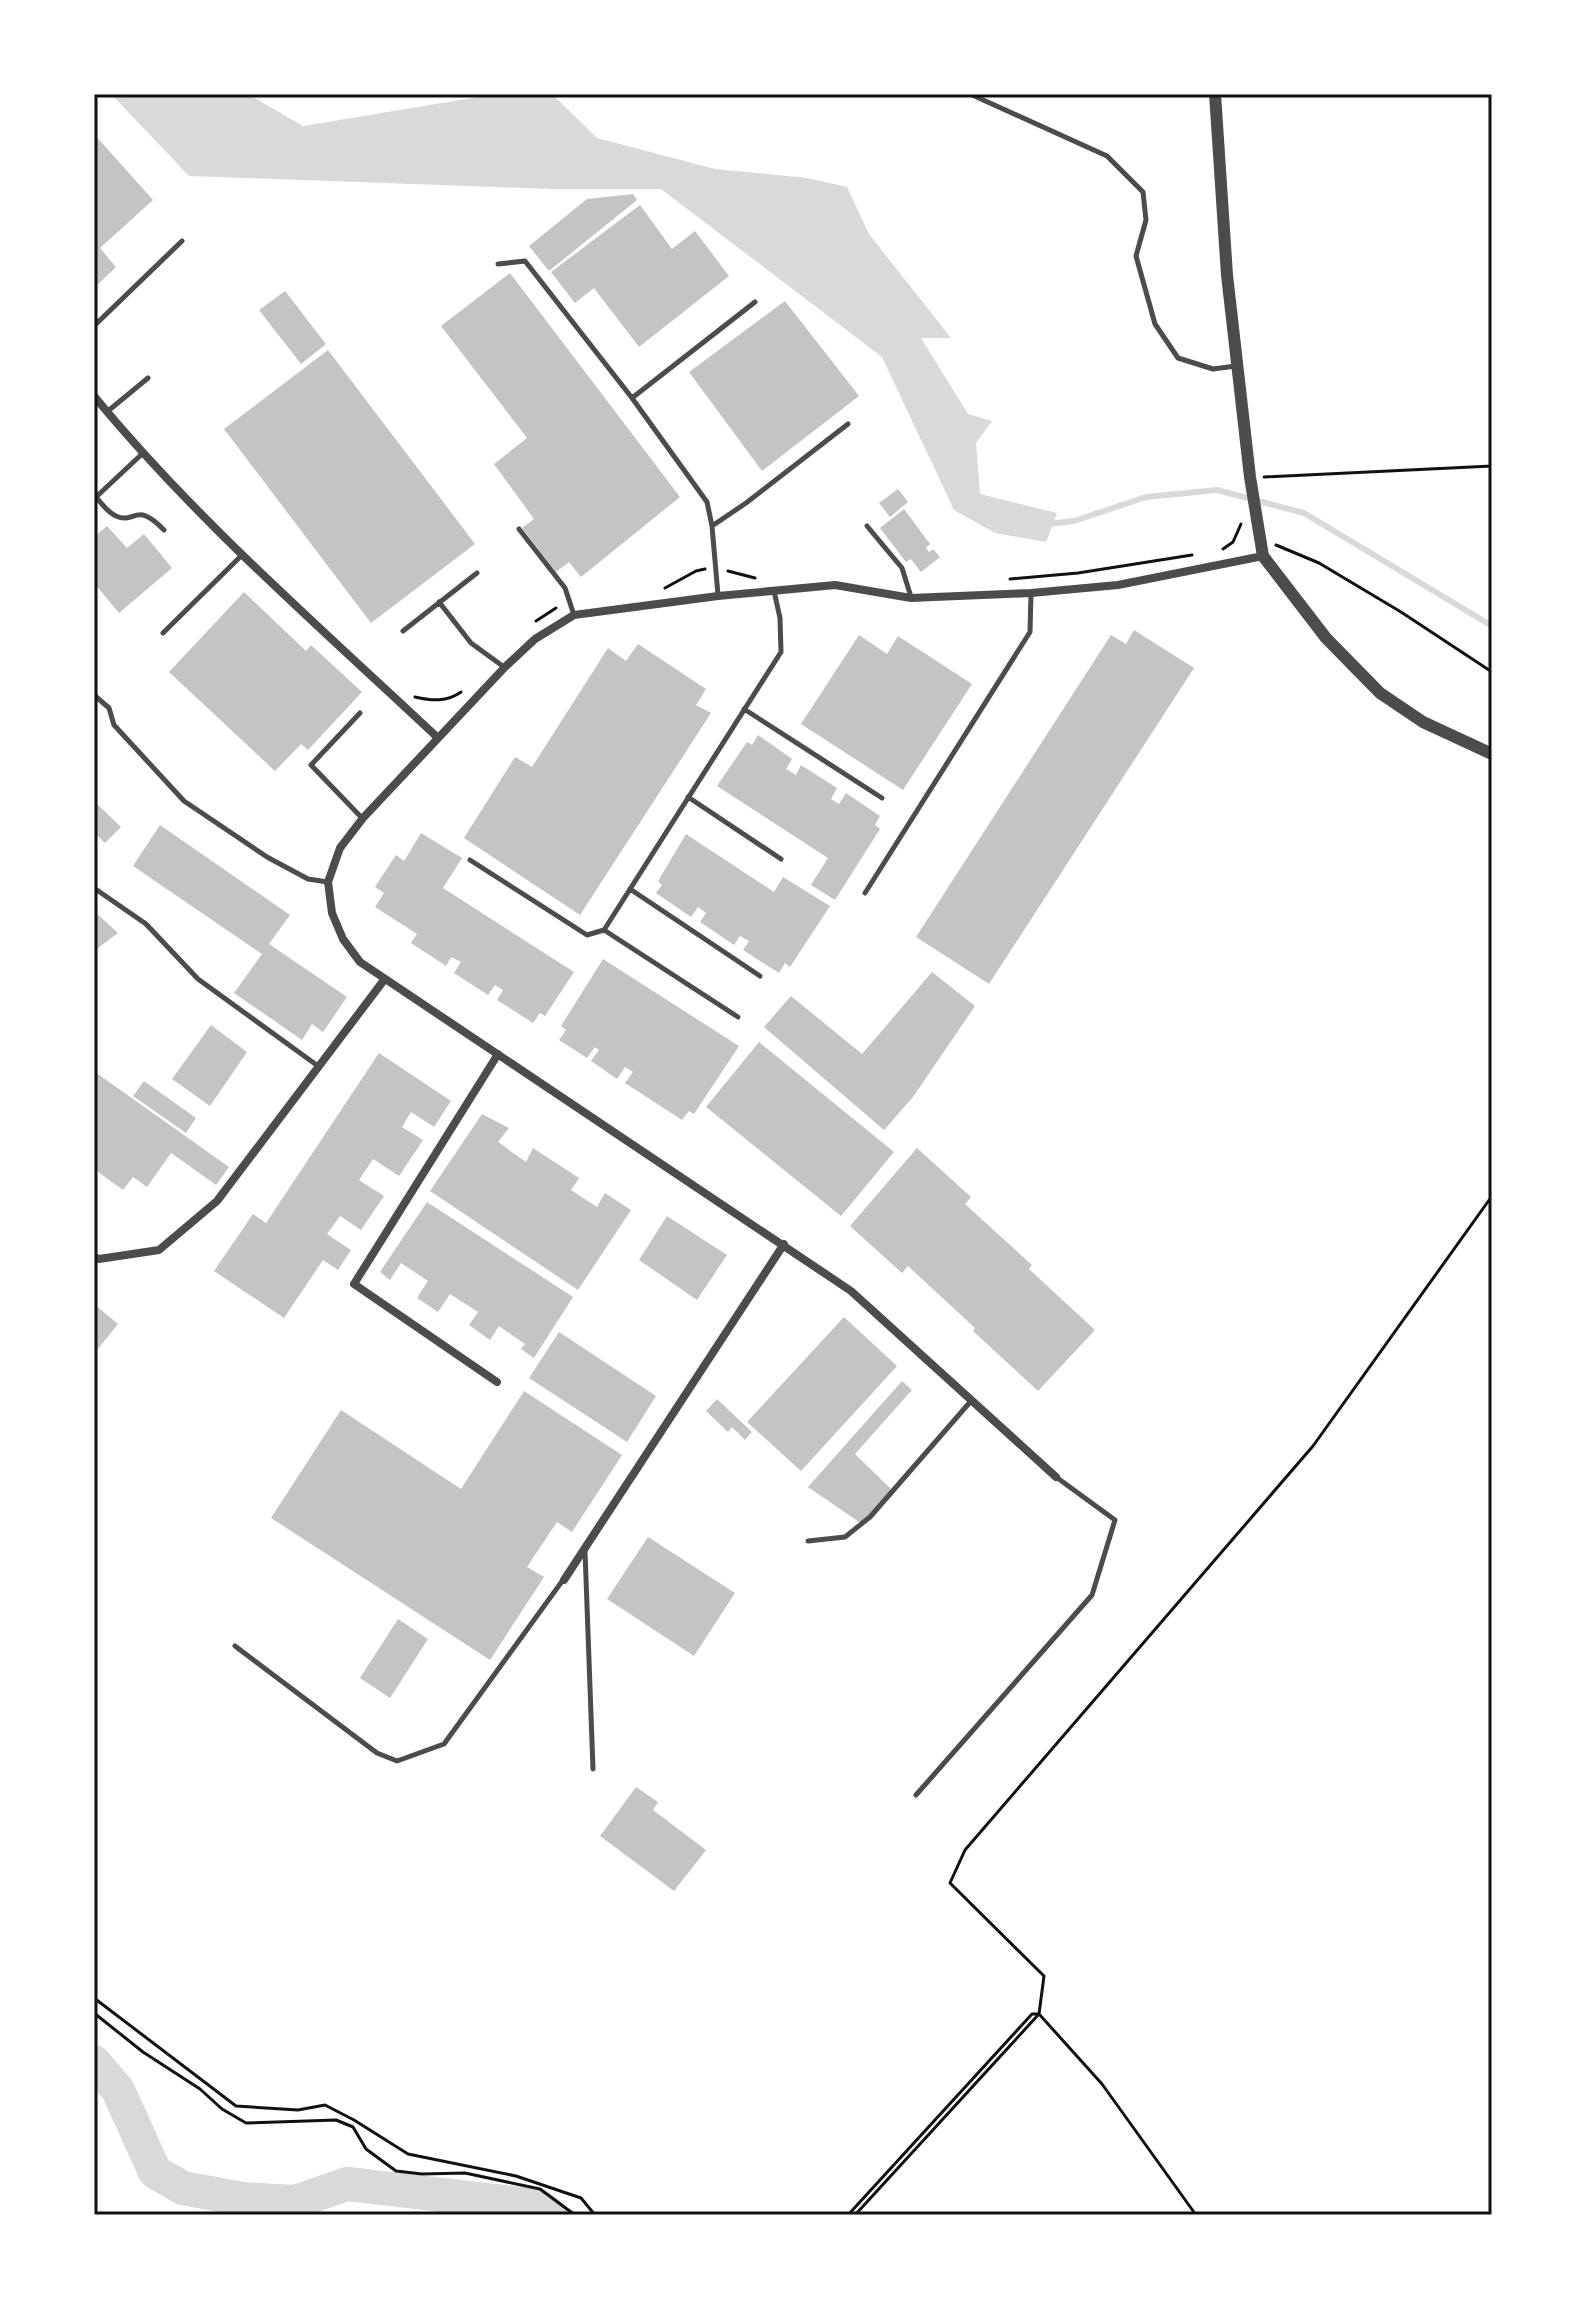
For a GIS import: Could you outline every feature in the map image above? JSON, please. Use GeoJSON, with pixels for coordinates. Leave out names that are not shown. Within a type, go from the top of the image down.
{"type":"FeatureCollection","features":[{"type":"Feature","properties":{"kind":"street"},"geometry":{"type":"LineString","coordinates":[[1215,94],[1227,275],[1250,477],[1263,556],[1326,638],[1380,693],[1423,722],[1492,754]]}},
{"type":"Feature","properties":{"kind":"street"},"geometry":{"type":"LineString","coordinates":[[94,396],[143,452],[242,554],[438,738]]}},
{"type":"Feature","properties":{"kind":"street"},"geometry":{"type":"LineString","coordinates":[[1056,1477],[851,1291],[360,962],[343,939],[332,913],[328,882],[340,848],[363,818],[505,667],[535,639],[574,615],[718,596],[835,585],[911,598],[1031,593],[1118,585],[1263,556]]}},
{"type":"Feature","properties":{"kind":"street"},"geometry":{"type":"LineString","coordinates":[[94,1257],[99,1259],[159,1250],[217,1201],[384,980]]}},
{"type":"Feature","properties":{"kind":"street"},"geometry":{"type":"LineString","coordinates":[[497,1382],[354,1284],[498,1054]]}},
{"type":"Feature","properties":{"kind":"street"},"geometry":{"type":"LineString","coordinates":[[564,1580],[784,1244]]}},
{"type":"Feature","properties":{"kind":"lane"},"geometry":{"type":"LineString","coordinates":[[970,94],[1107,156],[1143,192],[1146,220],[1136,256],[1155,324],[1178,358],[1213,369],[1237,366]]}},
{"type":"Feature","properties":{"kind":"lane"},"geometry":{"type":"LineString","coordinates":[[94,326],[182,241]]}},
{"type":"Feature","properties":{"kind":"lane"},"geometry":{"type":"LineString","coordinates":[[498,264],[525,261],[632,398],[707,502],[718,596]]}},
{"type":"Feature","properties":{"kind":"lane"},"geometry":{"type":"LineString","coordinates":[[632,398],[755,302]]}},
{"type":"Feature","properties":{"kind":"lane"},"geometry":{"type":"LineString","coordinates":[[107,412],[148,378]]}},
{"type":"Feature","properties":{"kind":"lane"},"geometry":{"type":"LineString","coordinates":[[712,526],[848,424]]}},
{"type":"Feature","properties":{"kind":"lane"},"geometry":{"type":"LineString","coordinates":[[143,452],[95,498],[114,516],[145,515],[164,530]]}},
{"type":"Feature","properties":{"kind":"lane"},"geometry":{"type":"LineString","coordinates":[[867,526],[902,568],[911,598]]}},
{"type":"Feature","properties":{"kind":"lane"},"geometry":{"type":"LineString","coordinates":[[519,529],[565,588],[574,615]]}},
{"type":"Feature","properties":{"kind":"lane"},"geometry":{"type":"LineString","coordinates":[[163,633],[242,554]]}},
{"type":"Feature","properties":{"kind":"lane"},"geometry":{"type":"LineString","coordinates":[[403,631],[477,573]]}},
{"type":"Feature","properties":{"kind":"lane"},"geometry":{"type":"LineString","coordinates":[[470,860],[587,935],[604,930],[781,652],[780,618],[774,590]]}},
{"type":"Feature","properties":{"kind":"lane"},"geometry":{"type":"LineString","coordinates":[[865,893],[1030,632],[1031,593]]}},
{"type":"Feature","properties":{"kind":"lane"},"geometry":{"type":"LineString","coordinates":[[439,602],[471,643],[505,667]]}},
{"type":"Feature","properties":{"kind":"lane"},"geometry":{"type":"LineString","coordinates":[[94,695],[109,708],[114,725],[184,801],[267,857],[308,879],[328,882]]}},
{"type":"Feature","properties":{"kind":"lane"},"geometry":{"type":"LineString","coordinates":[[744,709],[882,798]]}},
{"type":"Feature","properties":{"kind":"lane"},"geometry":{"type":"LineString","coordinates":[[360,713],[311,765],[363,818]]}},
{"type":"Feature","properties":{"kind":"lane"},"geometry":{"type":"LineString","coordinates":[[688,797],[781,859]]}},
{"type":"Feature","properties":{"kind":"lane"},"geometry":{"type":"LineString","coordinates":[[94,888],[146,924],[198,979],[319,1066]]}},
{"type":"Feature","properties":{"kind":"lane"},"geometry":{"type":"LineString","coordinates":[[630,889],[760,976]]}},
{"type":"Feature","properties":{"kind":"lane"},"geometry":{"type":"LineString","coordinates":[[604,930],[738,1017]]}},
{"type":"Feature","properties":{"kind":"lane"},"geometry":{"type":"LineString","coordinates":[[808,1541],[845,1537],[870,1517],[972,1401]]}},
{"type":"Feature","properties":{"kind":"lane"},"geometry":{"type":"LineString","coordinates":[[916,1795],[1092,1595],[1115,1520],[1056,1477]]}},
{"type":"Feature","properties":{"kind":"lane"},"geometry":{"type":"LineString","coordinates":[[585,1546],[593,1769]]}},
{"type":"Feature","properties":{"kind":"lane"},"geometry":{"type":"LineString","coordinates":[[235,1646],[377,1753],[397,1761],[444,1744],[564,1580]]}},
{"type":"Feature","properties":{"kind":"path"},"geometry":{"type":"LineString","coordinates":[[1250,477],[1492,466]]}},
{"type":"Feature","properties":{"kind":"path"},"geometry":{"type":"LineString","coordinates":[[1216,553],[1233,542],[1242,523]]}},
{"type":"Feature","properties":{"kind":"path"},"geometry":{"type":"LineString","coordinates":[[1260,541],[1319,563],[1492,672]]}},
{"type":"Feature","properties":{"kind":"path"},"geometry":{"type":"LineString","coordinates":[[1003,579],[1078,573],[1202,554]]}},
{"type":"Feature","properties":{"kind":"path"},"geometry":{"type":"LineString","coordinates":[[662,589],[696,571],[716,567],[759,579]]}},
{"type":"Feature","properties":{"kind":"path"},"geometry":{"type":"LineString","coordinates":[[533,623],[570,601]]}},
{"type":"Feature","properties":{"kind":"path"},"geometry":{"type":"LineString","coordinates":[[410,696],[434,702],[456,696],[463,690]]}},
{"type":"Feature","properties":{"kind":"path"},"geometry":{"type":"LineString","coordinates":[[855,2215],[1039,2014],[1044,1976],[950,1883],[965,1850],[1313,1446],[1492,1196]]}},
{"type":"Feature","properties":{"kind":"path"},"geometry":{"type":"LineString","coordinates":[[94,1998],[236,2106],[298,2110],[325,2105],[408,2154],[516,2176],[581,2198],[595,2215]]}},
{"type":"Feature","properties":{"kind":"path"},"geometry":{"type":"LineString","coordinates":[[94,2013],[155,2061],[246,2123],[336,2120],[353,2127],[366,2149],[396,2171],[465,2173],[540,2189],[575,2215]]}},
{"type":"Feature","properties":{"kind":"path"},"geometry":{"type":"LineString","coordinates":[[848,2215],[1032,2014],[1039,2014],[1102,2084],[1196,2215]]}},
{"type":"Feature","properties":{"kind":"shaded area"},"geometry":{"type":"Polygon","coordinates":[[[111,94],[248,94],[303,126],[496,94],[552,94],[597,138],[715,169],[807,178],[847,187],[869,234],[951,338],[921,338],[968,414],[992,421],[976,443],[980,494],[1057,513],[1046,542],[995,533],[954,510],[882,357],[661,189],[552,189],[189,176],[111,94]]]}},
{"type":"Feature","properties":{"kind":"building"},"geometry":{"type":"Polygon","coordinates":[[[94,134],[153,200],[100,248],[116,267],[94,288],[94,134]]]}},
{"type":"Feature","properties":{"kind":"building"},"geometry":{"type":"Polygon","coordinates":[[[633,194],[637,200],[549,271],[529,246],[587,199],[633,194]]]}},
{"type":"Feature","properties":{"kind":"building"},"geometry":{"type":"Polygon","coordinates":[[[640,205],[672,249],[695,231],[729,276],[639,347],[594,288],[575,303],[551,272],[640,205]]]}},
{"type":"Feature","properties":{"kind":"building"},"geometry":{"type":"Polygon","coordinates":[[[510,273],[680,497],[581,577],[569,562],[556,572],[522,528],[534,519],[494,464],[527,438],[441,326],[510,273]]]}},
{"type":"Feature","properties":{"kind":"building"},"geometry":{"type":"Polygon","coordinates":[[[285,291],[326,344],[301,364],[259,310],[285,291]]]}},
{"type":"Feature","properties":{"kind":"building"},"geometry":{"type":"Polygon","coordinates":[[[785,301],[859,396],[762,471],[689,372],[785,301]]]}},
{"type":"Feature","properties":{"kind":"building"},"geometry":{"type":"Polygon","coordinates":[[[328,350],[475,544],[371,623],[224,429],[328,350]]]}},
{"type":"Feature","properties":{"kind":"building"},"geometry":{"type":"Polygon","coordinates":[[[898,489],[908,502],[890,517],[879,503],[898,489]]]}},
{"type":"Feature","properties":{"kind":"building"},"geometry":{"type":"Polygon","coordinates":[[[904,509],[930,544],[926,548],[929,552],[933,549],[940,557],[921,572],[911,559],[906,562],[880,528],[904,509]]]}},
{"type":"Feature","properties":{"kind":"building"},"geometry":{"type":"Polygon","coordinates":[[[107,526],[127,548],[144,534],[172,568],[119,613],[94,583],[94,537],[107,526]]]}},
{"type":"Feature","properties":{"kind":"building"},"geometry":{"type":"Polygon","coordinates":[[[244,592],[306,651],[311,645],[362,692],[308,750],[301,744],[275,771],[169,672],[244,592]]]}},
{"type":"Feature","properties":{"kind":"building"},"geometry":{"type":"Polygon","coordinates":[[[1134,630],[1194,668],[989,984],[916,937],[1111,635],[1126,644],[1134,630]]]}},
{"type":"Feature","properties":{"kind":"building"},"geometry":{"type":"Polygon","coordinates":[[[859,635],[887,654],[898,636],[972,684],[903,790],[801,724],[859,635]]]}},
{"type":"Feature","properties":{"kind":"building"},"geometry":{"type":"Polygon","coordinates":[[[638,644],[706,689],[696,705],[711,713],[580,915],[464,838],[515,757],[532,767],[608,648],[626,661],[638,644]]]}},
{"type":"Feature","properties":{"kind":"building"},"geometry":{"type":"Polygon","coordinates":[[[758,735],[792,759],[786,769],[796,775],[801,765],[837,788],[831,799],[839,804],[846,793],[880,816],[875,825],[880,829],[835,900],[811,885],[828,858],[717,786],[747,742],[752,745],[758,735]]]}},
{"type":"Feature","properties":{"kind":"building"},"geometry":{"type":"Polygon","coordinates":[[[94,801],[121,827],[105,843],[94,832],[94,801]]]}},
{"type":"Feature","properties":{"kind":"building"},"geometry":{"type":"Polygon","coordinates":[[[160,825],[290,915],[269,944],[347,997],[323,1032],[312,1024],[302,1040],[234,993],[262,954],[133,866],[160,825]]]}},
{"type":"Feature","properties":{"kind":"building"},"geometry":{"type":"Polygon","coordinates":[[[421,833],[462,858],[443,888],[574,972],[545,1016],[540,1013],[533,1023],[497,1000],[503,990],[495,985],[488,995],[454,973],[461,962],[451,957],[446,966],[411,943],[417,934],[375,907],[384,893],[375,887],[396,855],[404,861],[421,833]]]}},
{"type":"Feature","properties":{"kind":"building"},"geometry":{"type":"Polygon","coordinates":[[[686,834],[774,892],[783,877],[830,906],[790,967],[785,963],[779,973],[743,950],[749,941],[740,936],[734,945],[700,922],[706,913],[698,907],[691,917],[656,893],[662,885],[658,881],[686,834]]]}},
{"type":"Feature","properties":{"kind":"building"},"geometry":{"type":"Polygon","coordinates":[[[94,911],[118,933],[94,951],[94,911]]]}},
{"type":"Feature","properties":{"kind":"building"},"geometry":{"type":"Polygon","coordinates":[[[603,959],[739,1046],[694,1114],[689,1111],[682,1120],[625,1083],[633,1072],[625,1067],[617,1079],[591,1061],[599,1050],[595,1047],[587,1058],[559,1040],[566,1030],[561,1026],[603,959]]]}},
{"type":"Feature","properties":{"kind":"building"},"geometry":{"type":"Polygon","coordinates":[[[932,972],[975,1006],[913,1097],[884,1130],[764,1027],[791,996],[862,1054],[932,972]]]}},
{"type":"Feature","properties":{"kind":"building"},"geometry":{"type":"Polygon","coordinates":[[[211,1025],[247,1052],[210,1106],[172,1079],[211,1025]]]}},
{"type":"Feature","properties":{"kind":"building"},"geometry":{"type":"Polygon","coordinates":[[[759,1042],[894,1152],[841,1216],[706,1107],[759,1042]]]}},
{"type":"Feature","properties":{"kind":"building"},"geometry":{"type":"Polygon","coordinates":[[[379,1053],[451,1101],[434,1127],[411,1112],[402,1127],[423,1140],[399,1176],[373,1159],[359,1180],[384,1196],[361,1230],[340,1216],[327,1234],[351,1250],[338,1270],[323,1260],[284,1318],[214,1271],[253,1214],[266,1223],[379,1053]]]}},
{"type":"Feature","properties":{"kind":"building"},"geometry":{"type":"Polygon","coordinates":[[[95,1072],[229,1167],[216,1185],[171,1153],[147,1187],[133,1177],[123,1190],[94,1169],[95,1072]]]}},
{"type":"Feature","properties":{"kind":"building"},"geometry":{"type":"Polygon","coordinates":[[[144,1081],[196,1118],[186,1133],[133,1096],[144,1081]]]}},
{"type":"Feature","properties":{"kind":"building"},"geometry":{"type":"Polygon","coordinates":[[[482,1114],[509,1128],[498,1142],[526,1162],[533,1148],[579,1178],[571,1190],[597,1207],[605,1193],[631,1210],[578,1290],[430,1191],[482,1114]]]}},
{"type":"Feature","properties":{"kind":"building"},"geometry":{"type":"Polygon","coordinates":[[[917,1148],[971,1197],[965,1204],[1032,1265],[1029,1269],[1095,1330],[1038,1391],[908,1266],[902,1273],[850,1226],[917,1148]]]}},
{"type":"Feature","properties":{"kind":"building"},"geometry":{"type":"Polygon","coordinates":[[[427,1202],[573,1297],[534,1358],[521,1349],[525,1344],[499,1326],[490,1340],[469,1325],[478,1312],[450,1294],[438,1312],[417,1298],[428,1281],[401,1263],[390,1280],[380,1272],[427,1202]]]}},
{"type":"Feature","properties":{"kind":"building"},"geometry":{"type":"Polygon","coordinates":[[[667,1216],[727,1255],[697,1300],[639,1260],[667,1216]]]}},
{"type":"Feature","properties":{"kind":"building"},"geometry":{"type":"Polygon","coordinates":[[[94,1304],[118,1324],[94,1354],[94,1304]]]}},
{"type":"Feature","properties":{"kind":"building"},"geometry":{"type":"Polygon","coordinates":[[[844,1317],[897,1366],[801,1471],[747,1422],[844,1317]]]}},
{"type":"Feature","properties":{"kind":"building"},"geometry":{"type":"Polygon","coordinates":[[[559,1332],[656,1396],[627,1442],[529,1378],[559,1332]]]}},
{"type":"Feature","properties":{"kind":"building"},"geometry":{"type":"Polygon","coordinates":[[[902,1381],[912,1390],[855,1454],[891,1489],[862,1524],[808,1487],[902,1381]]]}},
{"type":"Feature","properties":{"kind":"building"},"geometry":{"type":"Polygon","coordinates":[[[524,1391],[622,1455],[572,1532],[557,1522],[527,1567],[544,1577],[490,1660],[271,1518],[341,1410],[461,1489],[524,1391]]]}},
{"type":"Feature","properties":{"kind":"building"},"geometry":{"type":"Polygon","coordinates":[[[717,1399],[752,1432],[745,1440],[732,1427],[728,1432],[706,1411],[717,1399]]]}},
{"type":"Feature","properties":{"kind":"building"},"geometry":{"type":"Polygon","coordinates":[[[648,1537],[735,1593],[694,1656],[607,1599],[648,1537]]]}},
{"type":"Feature","properties":{"kind":"building"},"geometry":{"type":"Polygon","coordinates":[[[398,1619],[428,1639],[390,1698],[360,1678],[398,1619]]]}},
{"type":"Feature","properties":{"kind":"building"},"geometry":{"type":"Polygon","coordinates":[[[636,1787],[658,1802],[653,1810],[706,1850],[674,1891],[600,1836],[636,1787]]]}},
{"type":"Feature","properties":{"kind":"waterway"},"geometry":{"type":"LineString","coordinates":[[1047,524],[1074,521],[1146,497],[1217,490],[1304,513],[1492,626]]}},
{"type":"Feature","properties":{"kind":"waterway"},"geometry":{"type":"LineString","coordinates":[[94,2062],[118,2090],[155,2172],[183,2188],[242,2199],[295,2202],[347,2184],[539,2206],[551,2215]]}}]}
